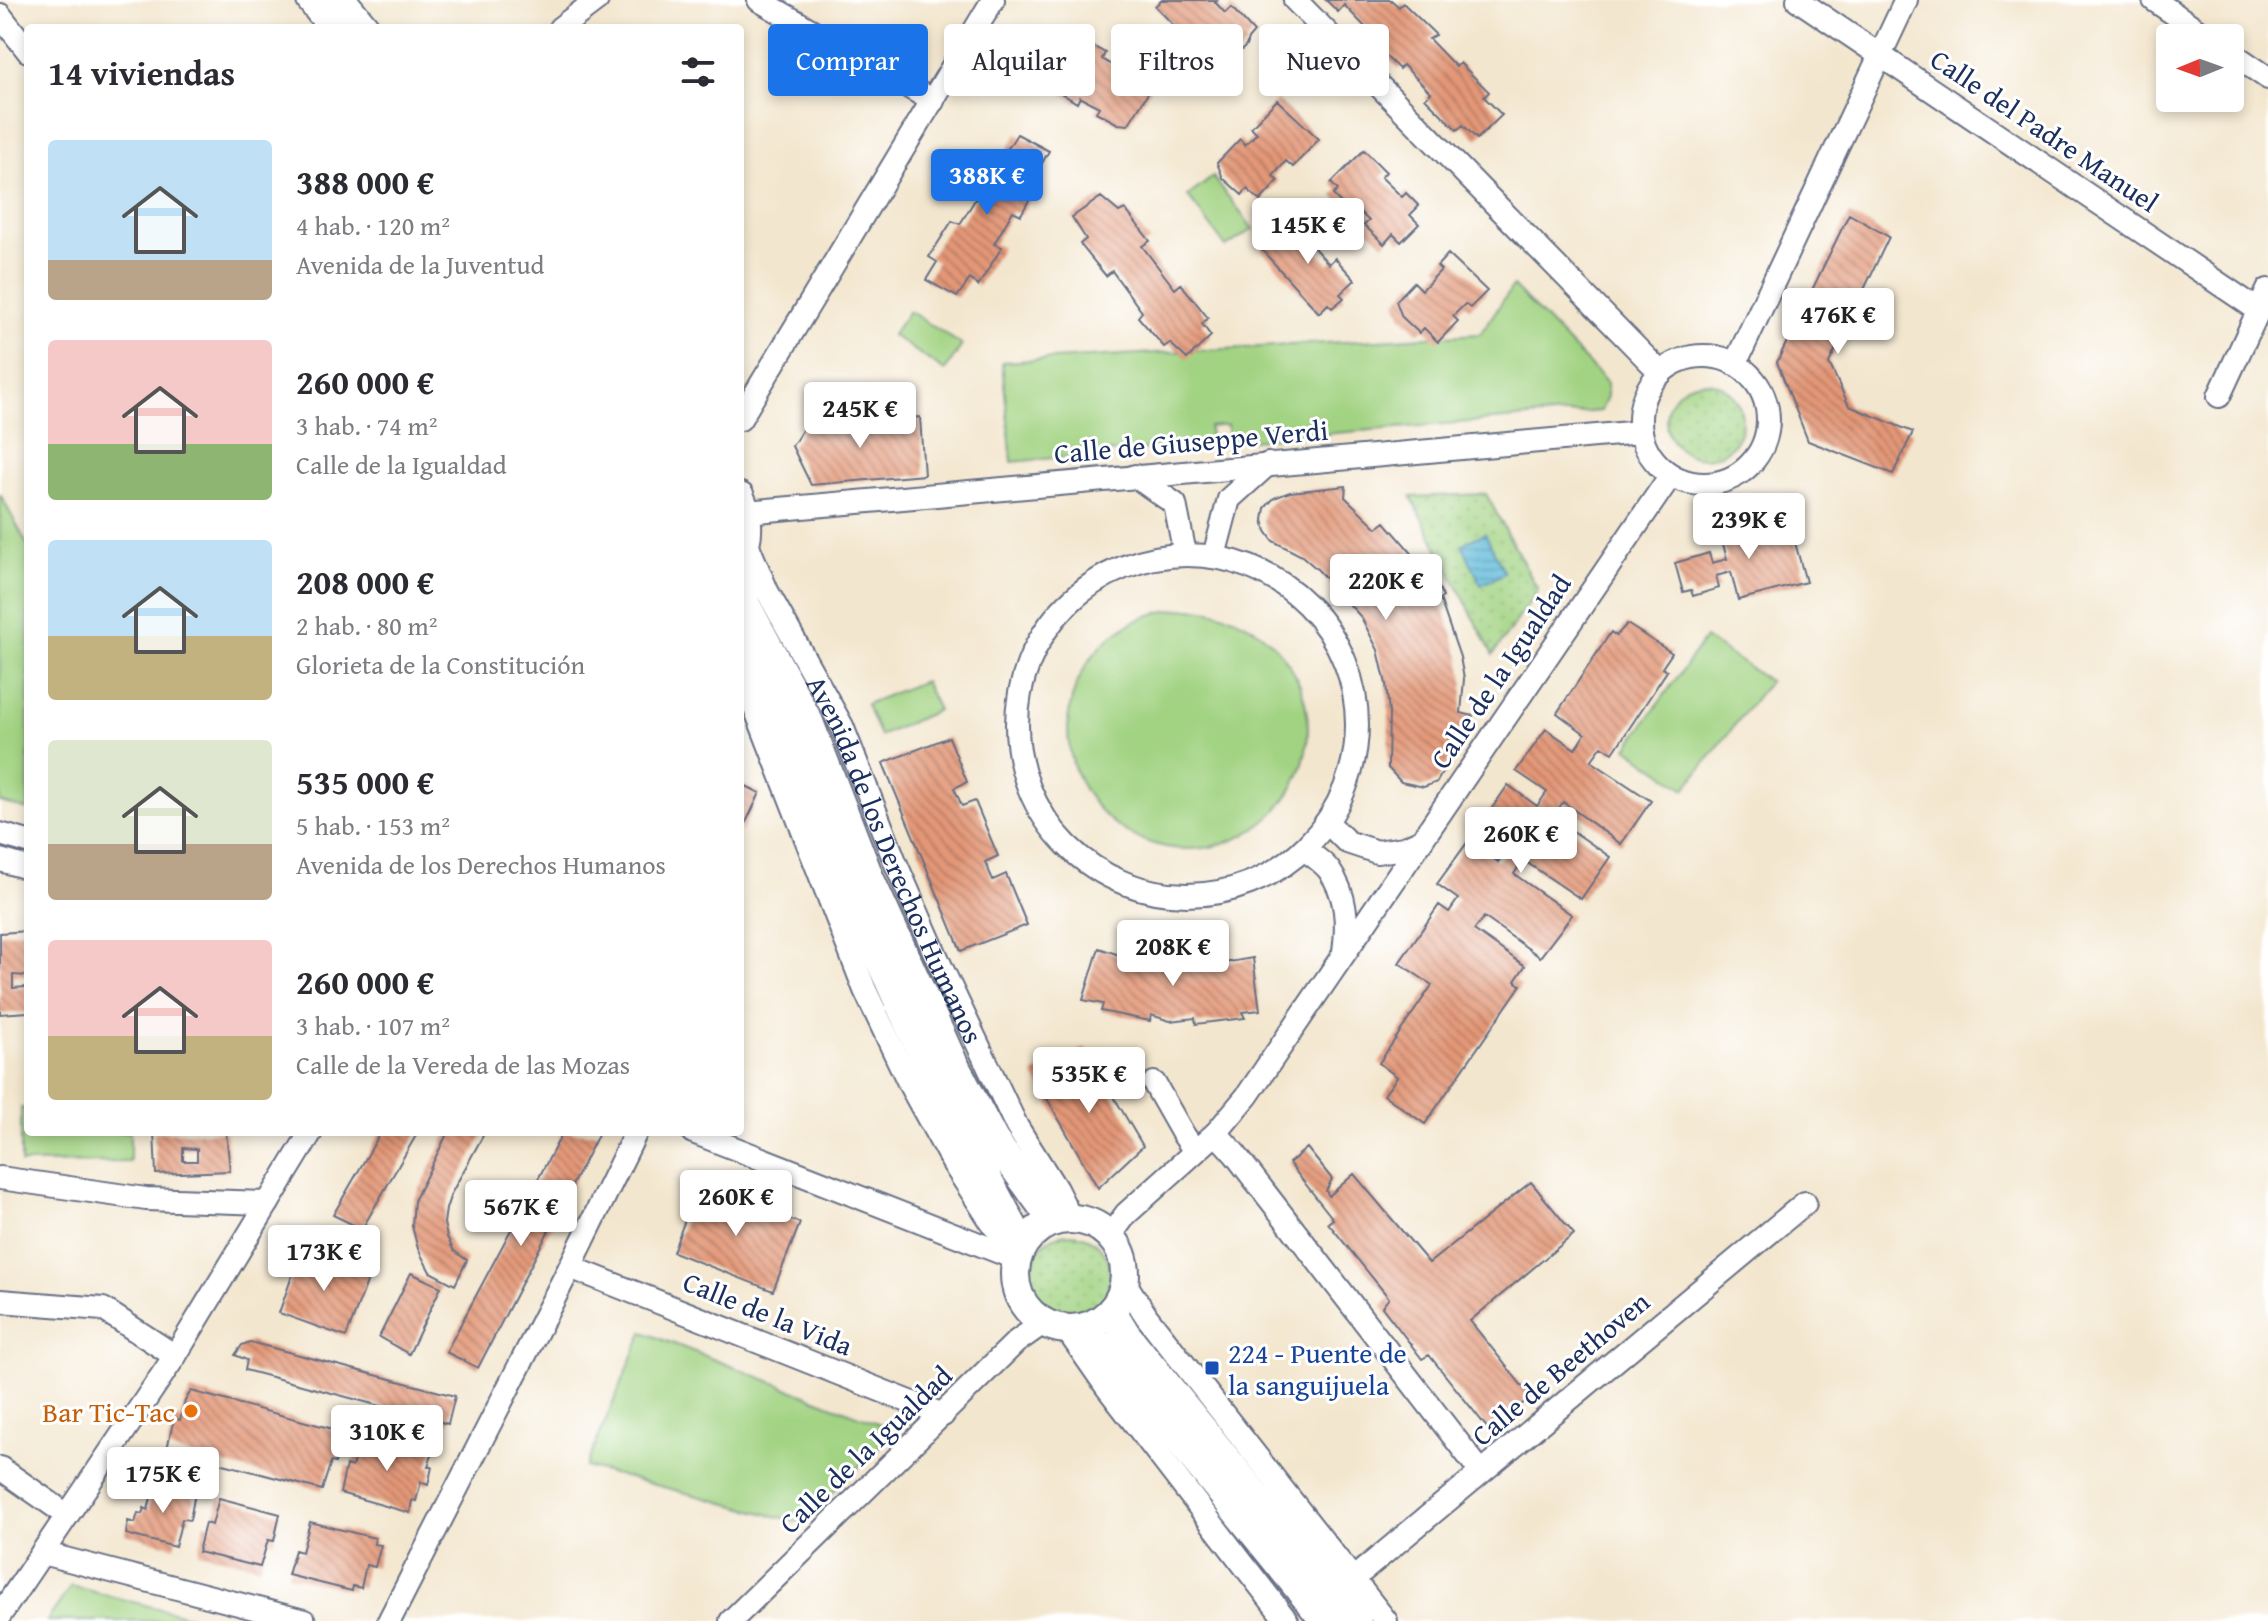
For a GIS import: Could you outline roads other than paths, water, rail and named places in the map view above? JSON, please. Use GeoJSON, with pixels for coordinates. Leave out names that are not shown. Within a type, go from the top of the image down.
{"type":"FeatureCollection","features":[{"type":"Feature","properties":{"kind":"main road"},"geometry":{"type":"LineString","coordinates":[[311,0],[330,24]]}},
{"type":"Feature","properties":{"kind":"main road"},"geometry":{"type":"LineString","coordinates":[[342,0],[362,24]]}},
{"type":"Feature","properties":{"kind":"main road","name":"Avenida de los Derechos Humanos"},"geometry":{"type":"LineString","coordinates":[[744,597],[809,722],[870,879],[953,1062],[994,1140],[1062,1220]]}},
{"type":"Feature","properties":{"kind":"main road","name":"Avenida de los Derechos Humanos"},"geometry":{"type":"LineString","coordinates":[[744,649],[788,734],[847,888],[931,1073],[1020,1252]]}},
{"type":"Feature","properties":{"kind":"main road"},"geometry":{"type":"LineString","coordinates":[[1064,1327],[1094,1325],[1112,1311],[1125,1283],[1123,1258],[1118,1246],[1110,1236],[1085,1221],[1062,1220],[1031,1235],[1020,1252],[1015,1279],[1020,1297],[1029,1311],[1105,1349],[1325,1621]]}},
{"type":"Feature","properties":{"kind":"main road"},"geometry":{"type":"LineString","coordinates":[[1112,1311],[1126,1334],[1357,1621]]}},
{"type":"Feature","properties":{"kind":"street"},"geometry":{"type":"LineString","coordinates":[[565,24],[597,0]]}},
{"type":"Feature","properties":{"kind":"street"},"geometry":{"type":"LineString","coordinates":[[759,0],[933,101]]}},
{"type":"Feature","properties":{"kind":"street"},"geometry":{"type":"LineString","coordinates":[[744,412],[993,0]]}},
{"type":"Feature","properties":{"kind":"street"},"geometry":{"type":"LineString","coordinates":[[1295,0],[1661,373]]}},
{"type":"Feature","properties":{"kind":"street","name":"Calle del Padre Manuel"},"geometry":{"type":"LineString","coordinates":[[1798,0],[2263,300]]}},
{"type":"Feature","properties":{"kind":"street"},"geometry":{"type":"LineString","coordinates":[[1735,364],[1906,0]]}},
{"type":"Feature","properties":{"kind":"street"},"geometry":{"type":"LineString","coordinates":[[2154,0],[2189,24]]}},
{"type":"Feature","properties":{"kind":"street"},"geometry":{"type":"LineString","coordinates":[[0,15],[24,46]]}},
{"type":"Feature","properties":{"kind":"street"},"geometry":{"type":"LineString","coordinates":[[2244,62],[2268,78]]}},
{"type":"Feature","properties":{"kind":"street"},"geometry":{"type":"LineString","coordinates":[[2219,396],[2263,300]]}},
{"type":"Feature","properties":{"kind":"street"},"geometry":{"type":"LineString","coordinates":[[1697,356],[1716,357],[1735,364],[1751,377],[1762,393],[1767,413],[1767,433],[1759,452],[1747,468],[1729,479],[1710,484],[1690,483],[1671,475],[1647,449],[1641,432],[1641,410],[1648,390],[1661,373],[1678,362],[1697,356]]}},
{"type":"Feature","properties":{"kind":"street","name":"Calle de Giuseppe Verdi"},"geometry":{"type":"LineString","coordinates":[[744,505],[1135,476],[1641,432]]}},
{"type":"Feature","properties":{"kind":"street"},"geometry":{"type":"LineString","coordinates":[[1214,556],[1229,499],[1268,464]]}},
{"type":"Feature","properties":{"kind":"street","name":"Calle de la Igualdad"},"geometry":{"type":"LineString","coordinates":[[1110,1236],[1126,1214],[1216,1133],[1247,1096],[1671,475]]}},
{"type":"Feature","properties":{"kind":"street"},"geometry":{"type":"LineString","coordinates":[[1135,476],[1175,504],[1185,554]]}},
{"type":"Feature","properties":{"kind":"street","name":"Avenida de los Derechos Humanos"},"geometry":{"type":"LineString","coordinates":[[744,551],[842,726],[896,864],[942,969],[1017,1127],[1056,1189],[1062,1220]]}},
{"type":"Feature","properties":{"kind":"street"},"geometry":{"type":"LineString","coordinates":[[1185,554],[1214,556],[1268,574],[1313,609],[1344,658],[1357,714],[1351,770],[1327,822],[1304,849],[1269,875],[1227,891],[1184,896],[1140,889],[1100,872],[1065,844],[1038,809],[1022,768],[1016,724],[1022,680],[1039,639],[1066,604],[1101,577],[1142,560],[1185,554]]}},
{"type":"Feature","properties":{"kind":"street"},"geometry":{"type":"LineString","coordinates":[[744,690],[755,708],[865,990],[911,1087],[953,1163],[994,1226],[1020,1252]]}},
{"type":"Feature","properties":{"kind":"street"},"geometry":{"type":"LineString","coordinates":[[1327,822],[1347,842],[1377,852],[1404,848],[1422,840]]}},
{"type":"Feature","properties":{"kind":"street"},"geometry":{"type":"LineString","coordinates":[[0,834],[24,841]]}},
{"type":"Feature","properties":{"kind":"street"},"geometry":{"type":"LineString","coordinates":[[1304,849],[1328,868],[1343,894],[1347,928],[1344,954]]}},
{"type":"Feature","properties":{"kind":"street"},"geometry":{"type":"LineString","coordinates":[[0,860],[24,867]]}},
{"type":"Feature","properties":{"kind":"street"},"geometry":{"type":"LineString","coordinates":[[1154,1083],[1195,1151]]}},
{"type":"Feature","properties":{"kind":"street"},"geometry":{"type":"LineString","coordinates":[[1216,1133],[1481,1472]]}},
{"type":"Feature","properties":{"kind":"street"},"geometry":{"type":"LineString","coordinates":[[0,1615],[175,1356],[309,1136]]}},
{"type":"Feature","properties":{"kind":"street"},"geometry":{"type":"LineString","coordinates":[[389,1621],[634,1136]]}},
{"type":"Feature","properties":{"kind":"street"},"geometry":{"type":"LineString","coordinates":[[704,1136],[1020,1252]]}},
{"type":"Feature","properties":{"kind":"street"},"geometry":{"type":"LineString","coordinates":[[0,1178],[146,1199],[268,1203]]}},
{"type":"Feature","properties":{"kind":"street","name":"Calle de Beethoven"},"geometry":{"type":"LineString","coordinates":[[1353,1579],[1805,1203]]}},
{"type":"Feature","properties":{"kind":"street","name":"Calle de la Vida"},"geometry":{"type":"LineString","coordinates":[[570,1267],[943,1415]]}},
{"type":"Feature","properties":{"kind":"street"},"geometry":{"type":"LineString","coordinates":[[1125,1283],[1147,1317],[1386,1621]]}},
{"type":"Feature","properties":{"kind":"street"},"geometry":{"type":"LineString","coordinates":[[0,1301],[103,1309],[175,1356]]}},
{"type":"Feature","properties":{"kind":"street"},"geometry":{"type":"LineString","coordinates":[[1064,1327],[1287,1621]]}},
{"type":"Feature","properties":{"kind":"street","name":"Calle de la Igualdad"},"geometry":{"type":"LineString","coordinates":[[731,1621],[1016,1342],[1064,1327]]}},
{"type":"Feature","properties":{"kind":"street"},"geometry":{"type":"LineString","coordinates":[[0,1468],[67,1515]]}},
{"type":"Feature","properties":{"kind":"street"},"geometry":{"type":"LineString","coordinates":[[42,1553],[304,1621]]}},
{"type":"Feature","properties":{"kind":"water"},"geometry":{"type":"Polygon","coordinates":[[[1485,533],[1505,573],[1481,585],[1462,544],[1485,533]]]}},
{"type":"Feature","properties":{"kind":"place","name":"224 - Puente de la sanguijuela"},"geometry":{"type":"Point","coordinates":[1212,1368]}},
{"type":"Feature","properties":{"kind":"place","name":"Bar Tic-Tac"},"geometry":{"type":"Point","coordinates":[191,1411]}}]}
